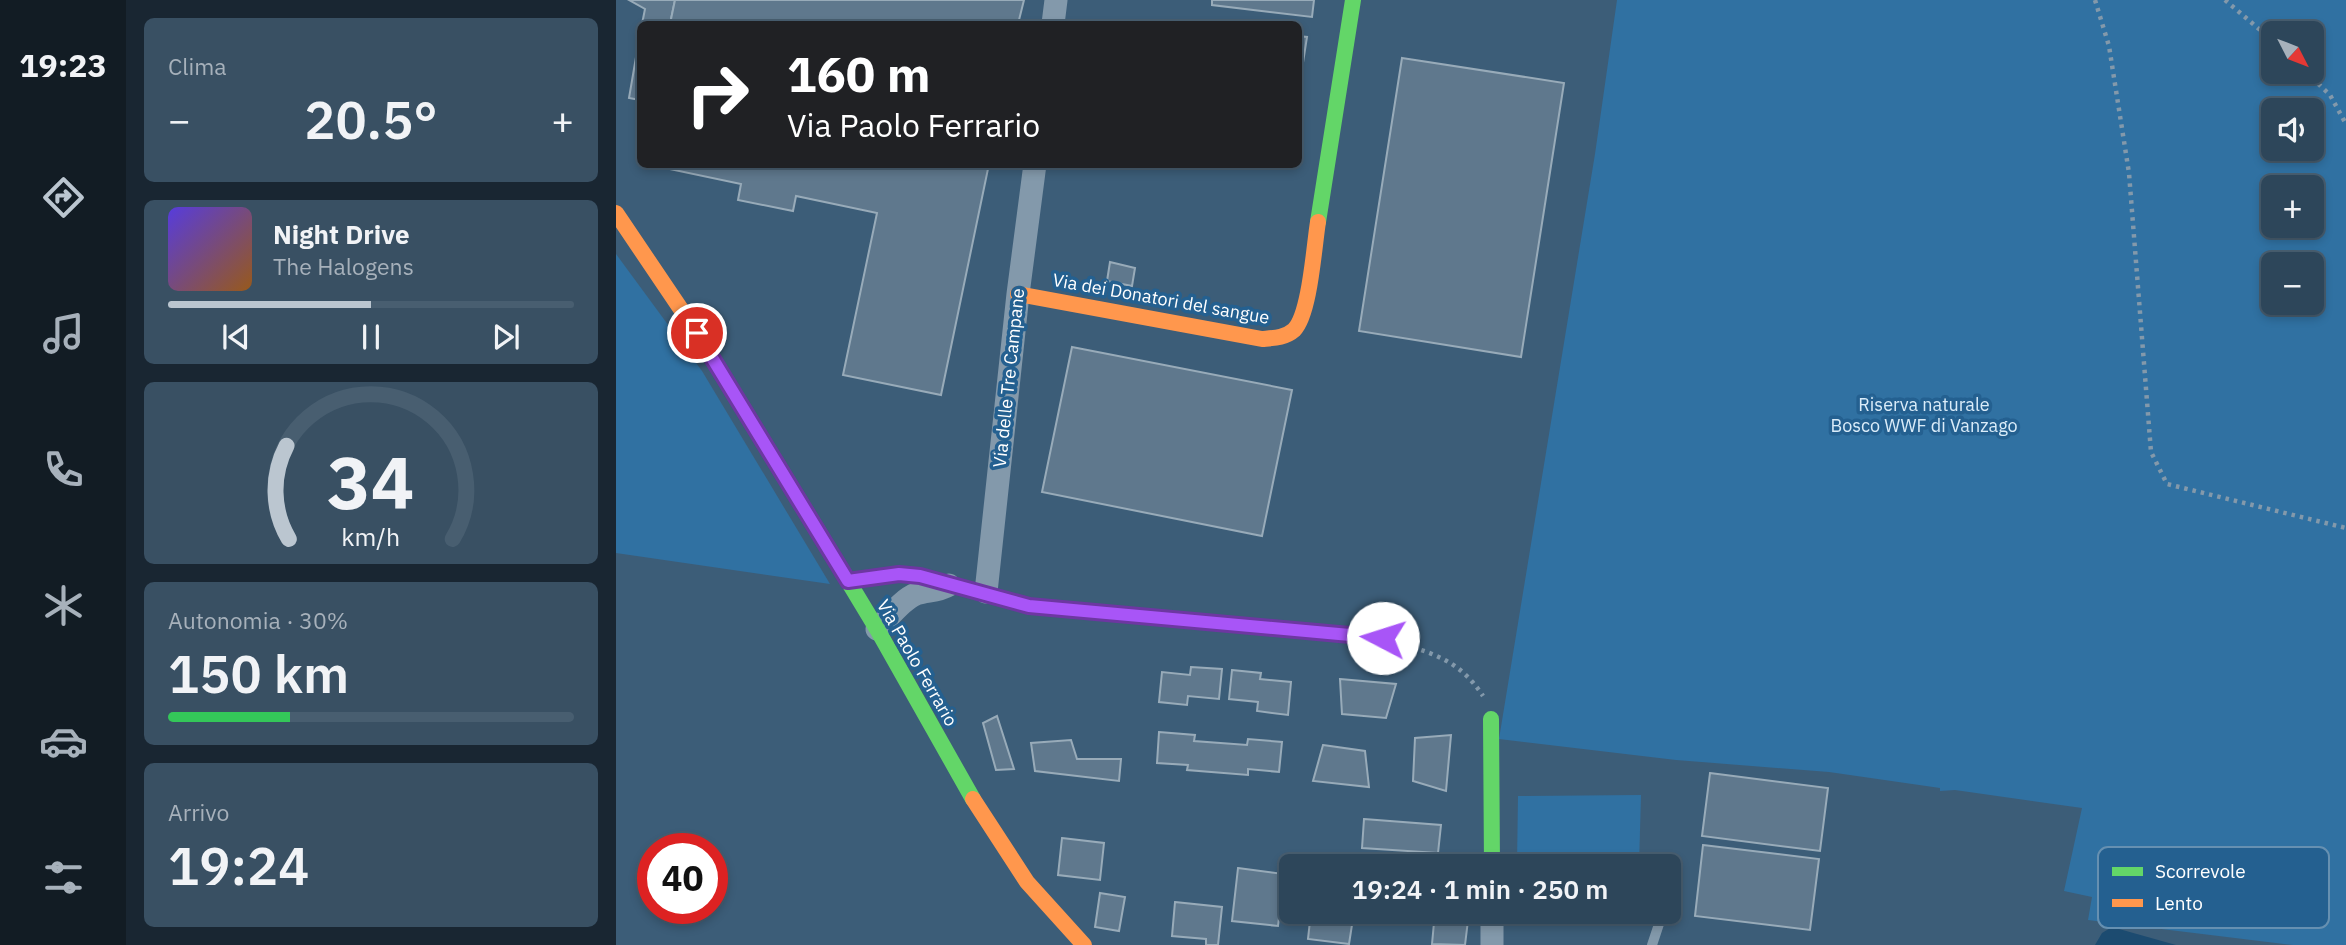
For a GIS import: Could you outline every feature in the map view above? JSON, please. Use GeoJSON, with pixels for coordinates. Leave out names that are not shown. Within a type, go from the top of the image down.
{"type":"FeatureCollection","features":[{"type":"Feature","properties":{"kind":"street"},"geometry":{"type":"LineString","coordinates":[[1053,21],[1056,0]]}},
{"type":"Feature","properties":{"kind":"street","name":"Via dei Donatori del sangue"},"geometry":{"type":"LineString","coordinates":[[1018,294],[1262,339],[1290,334],[1298,326],[1304,313],[1353,0]]}},
{"type":"Feature","properties":{"kind":"street","name":"Via delle Tre Campane"},"geometry":{"type":"LineString","coordinates":[[986,592],[1034,168]]}},
{"type":"Feature","properties":{"kind":"street","name":"Via Paolo Ferrario"},"geometry":{"type":"LineString","coordinates":[[616,213],[697,333],[877,629],[974,800],[1027,882],[1084,945]]}},
{"type":"Feature","properties":{"kind":"street"},"geometry":{"type":"LineString","coordinates":[[848,581],[899,574],[933,578],[949,585],[986,592],[1029,606],[1383,638]]}},
{"type":"Feature","properties":{"kind":"street"},"geometry":{"type":"LineString","coordinates":[[877,629],[909,598],[918,593],[938,591],[949,585]]}},
{"type":"Feature","properties":{"kind":"street"},"geometry":{"type":"LineString","coordinates":[[1491,719],[1492,854]]}},
{"type":"Feature","properties":{"kind":"street"},"geometry":{"type":"LineString","coordinates":[[1492,924],[1492,945]]}},
{"type":"Feature","properties":{"kind":"lane"},"geometry":{"type":"LineString","coordinates":[[1652,945],[1659,924]]}},
{"type":"Feature","properties":{"kind":"path"},"geometry":{"type":"LineString","coordinates":[[2095,0],[2109,46],[2129,173],[2151,452],[2167,484],[2346,528]]}},
{"type":"Feature","properties":{"kind":"path"},"geometry":{"type":"LineString","coordinates":[[2225,0],[2261,29]]}},
{"type":"Feature","properties":{"kind":"path"},"geometry":{"type":"LineString","coordinates":[[2318,84],[2330,96],[2346,124]]}},
{"type":"Feature","properties":{"kind":"path"},"geometry":{"type":"LineString","coordinates":[[1383,638],[1437,654],[1465,672],[1488,705],[1491,719]]}},
{"type":"Feature","properties":{"kind":"green space","name":"Riserva naturale Bosco WWF di Vanzago"},"geometry":{"type":"Polygon","coordinates":[[[1617,0],[2346,0],[2346,945],[2293,945],[2154,928],[2329,928],[2329,847],[2098,847],[2098,921],[2088,920],[2092,897],[2064,891],[2082,808],[1955,790],[1940,791],[1940,788],[1829,772],[1676,760],[1499,739],[1595,154],[1617,0]]]}},
{"type":"Feature","properties":{"kind":"green space"},"geometry":{"type":"Polygon","coordinates":[[[616,254],[702,371],[830,584],[616,553],[616,254]]]}},
{"type":"Feature","properties":{"kind":"green space"},"geometry":{"type":"Polygon","coordinates":[[[1641,795],[1639,854],[1517,854],[1518,796],[1641,795]]]}},
{"type":"Feature","properties":{"kind":"shaded area"},"geometry":{"type":"Polygon","coordinates":[[[2116,928],[2176,945],[2095,945],[2102,933],[2116,928]]]}},
{"type":"Feature","properties":{"kind":"building"},"geometry":{"type":"Polygon","coordinates":[[[629,0],[675,0],[671,21],[643,21],[645,9],[629,0]]]}},
{"type":"Feature","properties":{"kind":"building"},"geometry":{"type":"Polygon","coordinates":[[[675,0],[1024,0],[1019,21],[671,21],[675,0]]]}},
{"type":"Feature","properties":{"kind":"building"},"geometry":{"type":"Polygon","coordinates":[[[1212,0],[1314,0],[1312,17],[1212,5],[1212,0]]]}},
{"type":"Feature","properties":{"kind":"building"},"geometry":{"type":"Polygon","coordinates":[[[1302,36],[1307,37],[1302,69],[1302,36]]]}},
{"type":"Feature","properties":{"kind":"building"},"geometry":{"type":"Polygon","coordinates":[[[637,51],[637,99],[629,98],[637,51]]]}},
{"type":"Feature","properties":{"kind":"building"},"geometry":{"type":"Polygon","coordinates":[[[1402,58],[1564,83],[1521,357],[1359,331],[1402,58]]]}},
{"type":"Feature","properties":{"kind":"building"},"geometry":{"type":"Polygon","coordinates":[[[665,168],[988,168],[941,395],[843,375],[877,213],[796,196],[793,211],[738,200],[741,184],[665,168]]]}},
{"type":"Feature","properties":{"kind":"building"},"geometry":{"type":"Polygon","coordinates":[[[1110,262],[1135,268],[1132,286],[1107,281],[1110,262]]]}},
{"type":"Feature","properties":{"kind":"building"},"geometry":{"type":"Polygon","coordinates":[[[1072,347],[1292,390],[1262,536],[1042,492],[1072,347]]]}},
{"type":"Feature","properties":{"kind":"building"},"geometry":{"type":"Polygon","coordinates":[[[1191,667],[1222,669],[1219,699],[1188,696],[1187,705],[1159,702],[1162,672],[1190,675],[1191,667]]]}},
{"type":"Feature","properties":{"kind":"building"},"geometry":{"type":"Polygon","coordinates":[[[1232,670],[1261,673],[1260,679],[1291,682],[1288,715],[1257,711],[1258,702],[1229,699],[1232,670]]]}},
{"type":"Feature","properties":{"kind":"building"},"geometry":{"type":"Polygon","coordinates":[[[1340,679],[1396,684],[1386,718],[1342,714],[1340,679]]]}},
{"type":"Feature","properties":{"kind":"building"},"geometry":{"type":"Polygon","coordinates":[[[997,716],[1014,769],[996,770],[983,723],[997,716]]]}},
{"type":"Feature","properties":{"kind":"building"},"geometry":{"type":"Polygon","coordinates":[[[1159,732],[1195,735],[1194,741],[1247,745],[1248,739],[1282,742],[1279,772],[1248,769],[1248,775],[1187,770],[1188,765],[1157,763],[1159,732]]]}},
{"type":"Feature","properties":{"kind":"building"},"geometry":{"type":"Polygon","coordinates":[[[1451,735],[1446,791],[1413,781],[1415,738],[1451,735]]]}},
{"type":"Feature","properties":{"kind":"building"},"geometry":{"type":"Polygon","coordinates":[[[1071,740],[1077,759],[1121,759],[1119,781],[1035,771],[1031,743],[1071,740]]]}},
{"type":"Feature","properties":{"kind":"building"},"geometry":{"type":"Polygon","coordinates":[[[1323,745],[1365,751],[1369,787],[1313,781],[1323,745]]]}},
{"type":"Feature","properties":{"kind":"building"},"geometry":{"type":"Polygon","coordinates":[[[1710,773],[1828,788],[1820,851],[1702,836],[1710,773]]]}},
{"type":"Feature","properties":{"kind":"building"},"geometry":{"type":"Polygon","coordinates":[[[1364,819],[1441,825],[1438,853],[1362,848],[1364,819]]]}},
{"type":"Feature","properties":{"kind":"building"},"geometry":{"type":"Polygon","coordinates":[[[1062,838],[1104,843],[1100,880],[1058,875],[1062,838]]]}},
{"type":"Feature","properties":{"kind":"building"},"geometry":{"type":"Polygon","coordinates":[[[1703,845],[1819,859],[1810,930],[1695,916],[1703,845]]]}},
{"type":"Feature","properties":{"kind":"building"},"geometry":{"type":"Polygon","coordinates":[[[1238,868],[1279,873],[1278,926],[1232,921],[1238,868]]]}},
{"type":"Feature","properties":{"kind":"building"},"geometry":{"type":"Polygon","coordinates":[[[1100,893],[1125,897],[1119,931],[1095,927],[1100,893]]]}},
{"type":"Feature","properties":{"kind":"building"},"geometry":{"type":"Polygon","coordinates":[[[1175,902],[1222,907],[1218,945],[1206,945],[1206,939],[1172,936],[1175,902]]]}},
{"type":"Feature","properties":{"kind":"building"},"geometry":{"type":"Polygon","coordinates":[[[1310,924],[1352,924],[1349,944],[1308,939],[1310,924]]]}},
{"type":"Feature","properties":{"kind":"building"},"geometry":{"type":"Polygon","coordinates":[[[1434,924],[1468,924],[1465,945],[1432,944],[1434,924]]]}},
{"type":"Feature","properties":{"kind":"traffic: fast"},"geometry":{"type":"LineString","coordinates":[[1318,222],[1353,0]]}},
{"type":"Feature","properties":{"kind":"traffic: fast"},"geometry":{"type":"LineString","coordinates":[[813,523],[877,629],[973,799]]}},
{"type":"Feature","properties":{"kind":"traffic: fast"},"geometry":{"type":"LineString","coordinates":[[1204,622],[1383,638]]}},
{"type":"Feature","properties":{"kind":"traffic: fast"},"geometry":{"type":"LineString","coordinates":[[1491,719],[1492,854]]}},
{"type":"Feature","properties":{"kind":"traffic: slow"},"geometry":{"type":"LineString","coordinates":[[616,213],[697,333],[813,523]]}},
{"type":"Feature","properties":{"kind":"traffic: slow"},"geometry":{"type":"LineString","coordinates":[[1018,294],[1262,339],[1279,337],[1294,330],[1304,310],[1318,222]]}},
{"type":"Feature","properties":{"kind":"traffic: slow"},"geometry":{"type":"LineString","coordinates":[[848,581],[899,574],[920,576],[1029,606],[1204,622]]}},
{"type":"Feature","properties":{"kind":"traffic: slow"},"geometry":{"type":"LineString","coordinates":[[973,799],[1027,882],[1084,945]]}},
{"type":"Feature","properties":{"kind":"route"},"geometry":{"type":"LineString","coordinates":[[697,333],[848,581],[899,574],[920,576],[1029,606],[1383,638]]}}]}
